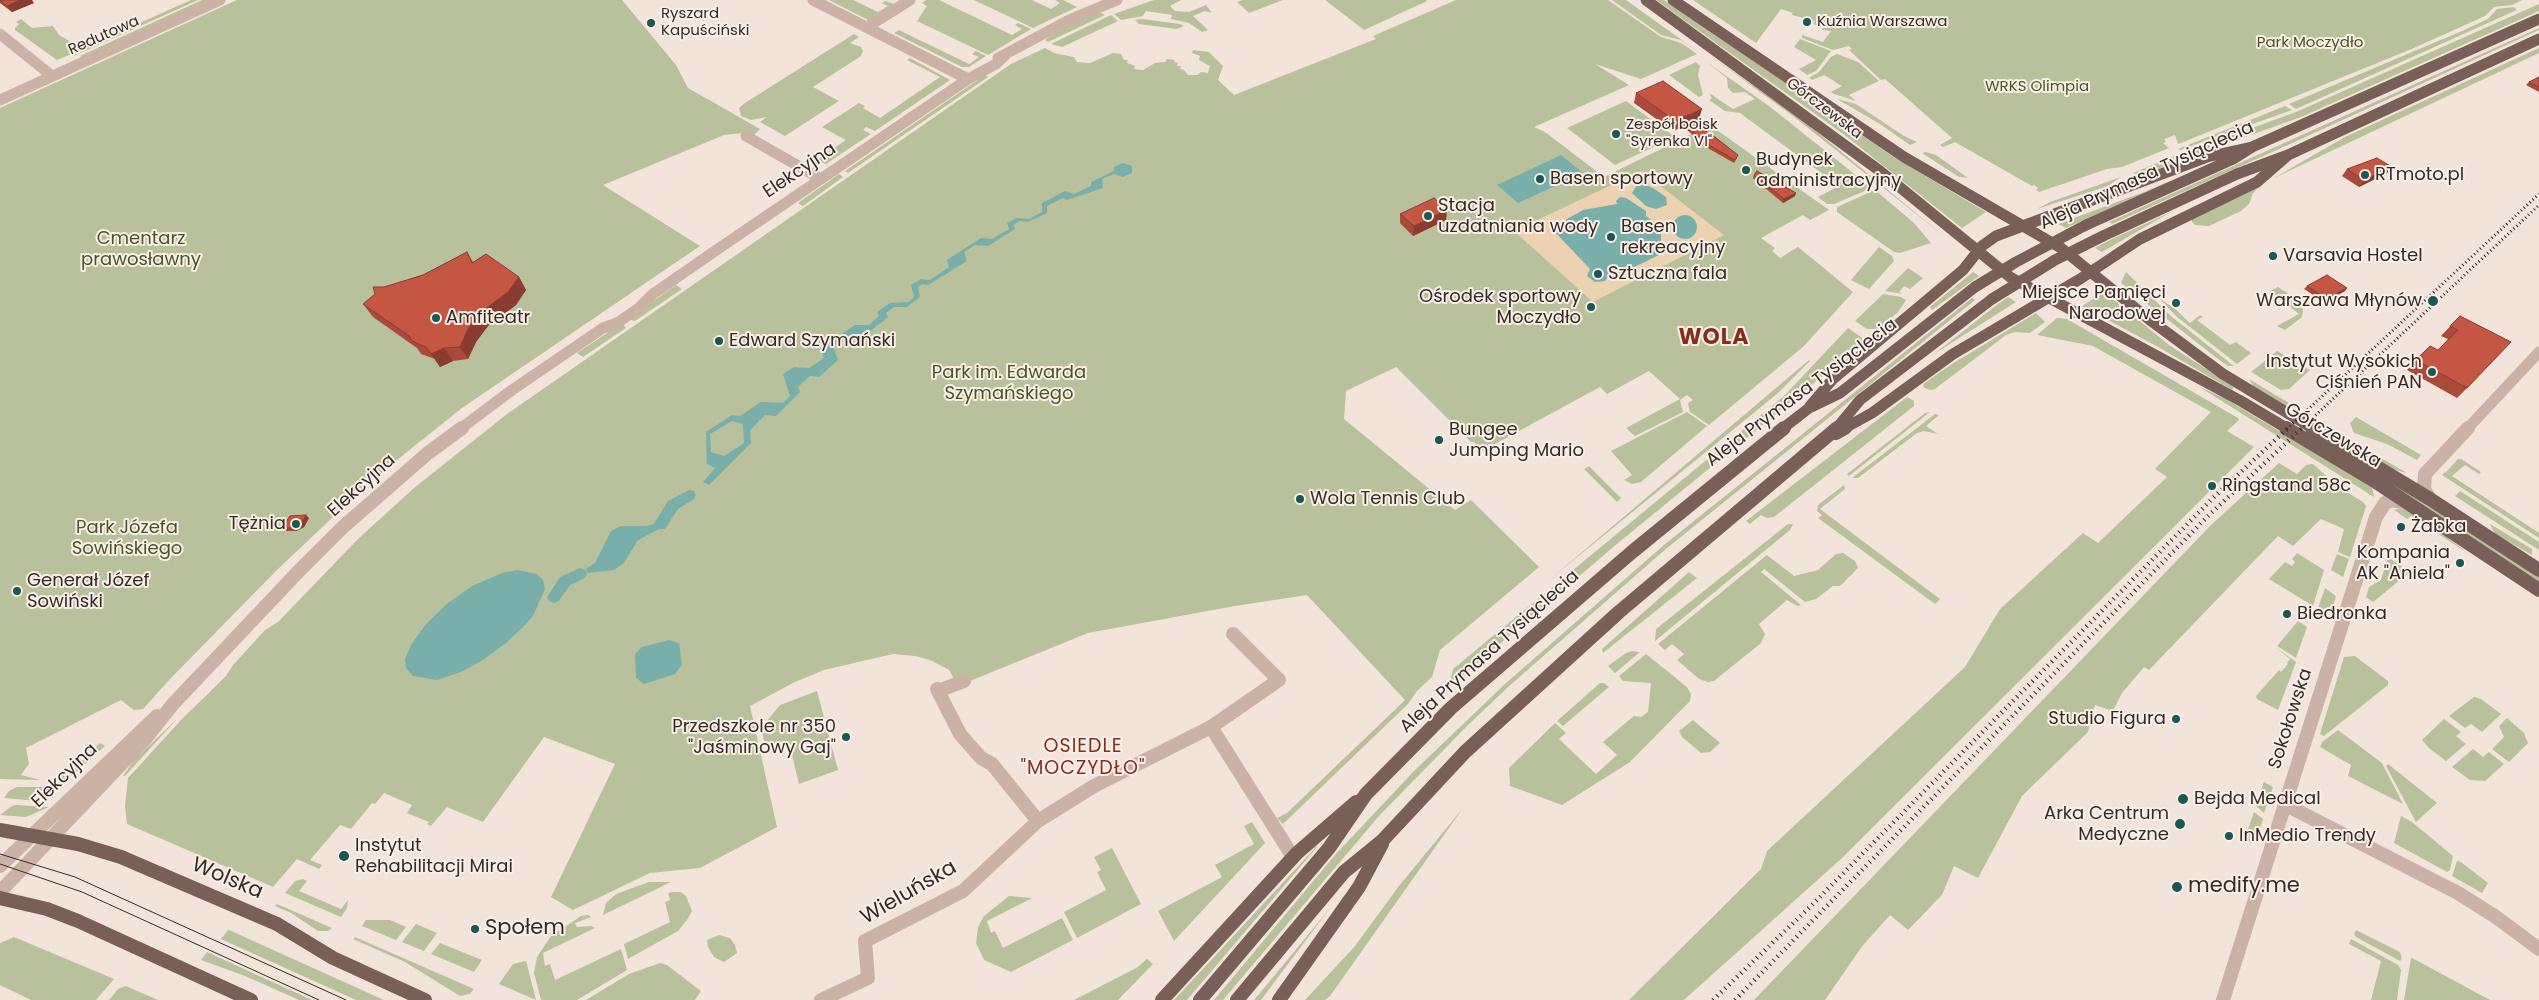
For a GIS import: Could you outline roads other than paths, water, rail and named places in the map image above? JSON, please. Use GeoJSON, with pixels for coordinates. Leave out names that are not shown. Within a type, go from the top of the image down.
{"type":"FeatureCollection","features":[{"type":"Feature","properties":{"kind":"main road","name":"Górczewska"},"geometry":{"type":"LineString","coordinates":[[1646,0],[1872,165],[2010,277],[2240,401],[2408,502],[2539,590]]}},
{"type":"Feature","properties":{"kind":"main road","name":"Górczewska"},"geometry":{"type":"LineString","coordinates":[[1673,0],[1904,157],[2061,248],[2150,320],[2223,374],[2430,499],[2539,570]]}},
{"type":"Feature","properties":{"kind":"main road","name":"Aleja Prymasa Tysiąclecia"},"geometry":{"type":"LineString","coordinates":[[1200,1000],[1329,848],[1366,794],[1451,708],[1632,552],[1809,408],[1840,393],[1975,287],[2016,262],[2086,225],[2234,159],[2252,147],[2539,19]]}},
{"type":"Feature","properties":{"kind":"main road","name":"Aleja Prymasa Tysiąclecia"},"geometry":{"type":"LineString","coordinates":[[1832,434],[1867,395],[1992,299],[2055,260],[2193,194],[2288,155],[2539,39]]}},
{"type":"Feature","properties":{"kind":"main road"},"geometry":{"type":"LineString","coordinates":[[1809,408],[1833,379],[1963,270],[1978,252],[1996,236],[2021,225],[2207,157],[2252,147]]}},
{"type":"Feature","properties":{"kind":"main road"},"geometry":{"type":"LineString","coordinates":[[1237,1000],[1344,872],[1387,836],[1465,752],[1612,618],[1767,486],[1832,434],[1872,412],[1930,369],[2162,227],[2257,182],[2288,155]]}},
{"type":"Feature","properties":{"kind":"main road"},"geometry":{"type":"LineString","coordinates":[[1162,1000],[1294,857],[1329,824],[1366,794]]}},
{"type":"Feature","properties":{"kind":"main road","name":"Wolska"},"geometry":{"type":"LineString","coordinates":[[0,830],[30,837],[78,844],[122,857],[276,924],[333,958],[425,1000]]}},
{"type":"Feature","properties":{"kind":"main road"},"geometry":{"type":"LineString","coordinates":[[1279,1000],[1359,887],[1387,836]]}},
{"type":"Feature","properties":{"kind":"main road"},"geometry":{"type":"LineString","coordinates":[[0,898],[47,909],[78,921],[251,1000]]}},
{"type":"Feature","properties":{"kind":"street","name":"Redutowa"},"geometry":{"type":"LineString","coordinates":[[0,100],[220,0]]}},
{"type":"Feature","properties":{"kind":"street"},"geometry":{"type":"LineString","coordinates":[[813,0],[968,79]]}},
{"type":"Feature","properties":{"kind":"street"},"geometry":{"type":"LineString","coordinates":[[867,27],[910,0]]}},
{"type":"Feature","properties":{"kind":"street","name":"Elekcyjna"},"geometry":{"type":"LineString","coordinates":[[0,892],[146,738],[173,704],[297,573],[391,484],[488,407],[603,328],[617,323],[639,308],[653,294],[968,79],[981,74],[1005,55],[1062,23],[1117,0]]}},
{"type":"Feature","properties":{"kind":"street"},"geometry":{"type":"LineString","coordinates":[[0,34],[52,76]]}},
{"type":"Feature","properties":{"kind":"street"},"geometry":{"type":"LineString","coordinates":[[746,136],[821,179]]}},
{"type":"Feature","properties":{"kind":"street"},"geometry":{"type":"LineString","coordinates":[[2430,499],[2424,489],[2425,474],[2539,352]]}},
{"type":"Feature","properties":{"kind":"street","name":"Sokołowska"},"geometry":{"type":"LineString","coordinates":[[2223,1000],[2376,517],[2385,503],[2392,500],[2408,502]]}},
{"type":"Feature","properties":{"kind":"street","name":"Wieluńska"},"geometry":{"type":"LineString","coordinates":[[822,1000],[868,978],[865,941],[963,891],[1038,821],[1094,786],[1210,727],[1279,680],[1234,634]]}},
{"type":"Feature","properties":{"kind":"street"},"geometry":{"type":"LineString","coordinates":[[964,682],[938,690],[960,734],[981,758],[992,764],[1038,821]]}},
{"type":"Feature","properties":{"kind":"street","name":"Elekcyjna"},"geometry":{"type":"LineString","coordinates":[[0,866],[137,733],[173,704]]}},
{"type":"Feature","properties":{"kind":"street"},"geometry":{"type":"LineString","coordinates":[[1210,727],[1294,857]]}},
{"type":"Feature","properties":{"kind":"street"},"geometry":{"type":"LineString","coordinates":[[2284,804],[2458,893],[2496,917],[2539,949]]}},
{"type":"Feature","properties":{"kind":"water","name":"Basen sportowy"},"geometry":{"type":"Polygon","coordinates":[[[1561,155],[1583,173],[1518,203],[1497,185],[1561,155]]]}},
{"type":"Feature","properties":{"kind":"water"},"geometry":{"type":"Polygon","coordinates":[[[1123,163],[1132,166],[1132,173],[1123,177],[1114,174],[1102,179],[1103,188],[1067,200],[1063,198],[1047,206],[1047,213],[1028,222],[1020,221],[1013,225],[1015,229],[988,246],[975,245],[964,252],[967,261],[928,285],[922,284],[918,287],[920,297],[907,307],[894,307],[886,313],[888,317],[864,336],[847,337],[833,346],[838,360],[819,377],[810,376],[798,387],[800,392],[776,416],[765,415],[750,430],[751,443],[709,485],[703,482],[715,468],[707,464],[706,432],[732,415],[740,416],[761,402],[783,403],[790,396],[783,374],[794,367],[809,368],[824,358],[820,348],[855,325],[869,325],[879,316],[877,312],[890,303],[908,302],[914,297],[911,285],[921,279],[930,280],[949,267],[947,260],[981,238],[992,239],[1009,229],[1007,223],[1016,218],[1029,219],[1042,212],[1042,203],[1065,191],[1074,194],[1091,186],[1091,182],[1114,171],[1114,167],[1123,163]],[[732,421],[710,434],[711,452],[724,456],[744,443],[743,424],[732,421]]]}},
{"type":"Feature","properties":{"kind":"water"},"geometry":{"type":"Polygon","coordinates":[[[1637,185],[1646,185],[1653,188],[1666,197],[1667,205],[1656,209],[1646,206],[1632,193],[1637,185]]]}},
{"type":"Feature","properties":{"kind":"water","name":"Basen rekreacyjny"},"geometry":{"type":"Polygon","coordinates":[[[1620,197],[1626,198],[1646,211],[1646,216],[1661,228],[1661,243],[1669,250],[1614,277],[1608,277],[1605,281],[1595,282],[1587,276],[1590,269],[1551,228],[1583,210],[1617,204],[1616,201],[1620,197]]]}},
{"type":"Feature","properties":{"kind":"water"},"geometry":{"type":"Polygon","coordinates":[[[1685,215],[1690,216],[1696,222],[1696,232],[1690,238],[1685,239],[1680,238],[1674,232],[1673,227],[1674,222],[1680,216],[1685,215]]]}},
{"type":"Feature","properties":{"kind":"water"},"geometry":{"type":"Polygon","coordinates":[[[656,523],[661,528],[638,540],[624,563],[614,570],[587,573],[586,569],[595,563],[611,531],[621,526],[647,526],[656,523]]]}},
{"type":"Feature","properties":{"kind":"water"},"geometry":{"type":"Polygon","coordinates":[[[517,570],[537,574],[543,580],[545,589],[533,616],[525,625],[506,643],[483,660],[461,672],[437,680],[413,676],[406,668],[405,659],[411,645],[426,624],[448,603],[472,586],[502,573],[517,570]]]}},
{"type":"Feature","properties":{"kind":"water"},"geometry":{"type":"Polygon","coordinates":[[[669,640],[679,643],[682,665],[675,674],[644,684],[636,678],[635,654],[642,647],[669,640]]]}},
{"type":"Feature","properties":{"kind":"waterway"},"geometry":{"type":"LineString","coordinates":[[660,525],[673,505],[689,495]]}},
{"type":"Feature","properties":{"kind":"waterway"},"geometry":{"type":"LineString","coordinates":[[554,597],[565,581],[580,574]]}},
{"type":"Feature","properties":{"kind":"tram line"},"geometry":{"type":"LineString","coordinates":[[0,854],[75,877],[346,1000]]}},
{"type":"Feature","properties":{"kind":"tram line"},"geometry":{"type":"LineString","coordinates":[[0,864],[82,892],[319,1000]]}},
{"type":"Feature","properties":{"kind":"railway"},"geometry":{"type":"LineString","coordinates":[[2287,429],[2539,194]]}},
{"type":"Feature","properties":{"kind":"railway"},"geometry":{"type":"LineString","coordinates":[[2301,429],[2538,206]]}},
{"type":"Feature","properties":{"kind":"railway"},"geometry":{"type":"LineString","coordinates":[[1713,1000],[1811,906],[2215,496],[2288,428]]}},
{"type":"Feature","properties":{"kind":"railway"},"geometry":{"type":"LineString","coordinates":[[1735,1000],[2207,517],[2302,428]]}},
{"type":"Feature","properties":{"kind":"place","name":"Kuźnia Warszawa"},"geometry":{"type":"Point","coordinates":[1807,22]}},
{"type":"Feature","properties":{"kind":"place","name":"Ryszard Kapuściński"},"geometry":{"type":"Point","coordinates":[651,23]}},
{"type":"Feature","properties":{"kind":"place","name":"Zespół boisk \"Syrenka VI\""},"geometry":{"type":"Point","coordinates":[1616,134]}},
{"type":"Feature","properties":{"kind":"place","name":"Budynek administracyjny"},"geometry":{"type":"Point","coordinates":[1746,170]}},
{"type":"Feature","properties":{"kind":"place","name":"RTmoto.pl"},"geometry":{"type":"Point","coordinates":[2365,175]}},
{"type":"Feature","properties":{"kind":"place","name":"Basen sportowy"},"geometry":{"type":"Point","coordinates":[1540,179]}},
{"type":"Feature","properties":{"kind":"place","name":"Stacja uzdatniania wody"},"geometry":{"type":"Point","coordinates":[1428,216]}},
{"type":"Feature","properties":{"kind":"place","name":"Basen rekreacyjny"},"geometry":{"type":"Point","coordinates":[1611,237]}},
{"type":"Feature","properties":{"kind":"place","name":"Varsavia Hostel"},"geometry":{"type":"Point","coordinates":[2273,256]}},
{"type":"Feature","properties":{"kind":"place","name":"Sztuczna fala"},"geometry":{"type":"Point","coordinates":[1598,274]}},
{"type":"Feature","properties":{"kind":"place","name":"Warszawa Młynów"},"geometry":{"type":"Point","coordinates":[2433,301]}},
{"type":"Feature","properties":{"kind":"place","name":"Miejsce Pamięci Narodowej"},"geometry":{"type":"Point","coordinates":[2176,303]}},
{"type":"Feature","properties":{"kind":"place","name":"Ośrodek sportowy Moczydło"},"geometry":{"type":"Point","coordinates":[1591,307]}},
{"type":"Feature","properties":{"kind":"place","name":"Amfiteatr"},"geometry":{"type":"Point","coordinates":[436,318]}},
{"type":"Feature","properties":{"kind":"place","name":"Edward Szymański"},"geometry":{"type":"Point","coordinates":[719,341]}},
{"type":"Feature","properties":{"kind":"place","name":"Instytut Wysokich Ciśnień PAN"},"geometry":{"type":"Point","coordinates":[2432,372]}},
{"type":"Feature","properties":{"kind":"place","name":"Bungee Jumping Mario"},"geometry":{"type":"Point","coordinates":[1439,440]}},
{"type":"Feature","properties":{"kind":"place","name":"Ringstand 58c"},"geometry":{"type":"Point","coordinates":[2212,486]}},
{"type":"Feature","properties":{"kind":"place","name":"Wola Tennis Club"},"geometry":{"type":"Point","coordinates":[1300,499]}},
{"type":"Feature","properties":{"kind":"place","name":"Tężnia"},"geometry":{"type":"Point","coordinates":[296,524]}},
{"type":"Feature","properties":{"kind":"place","name":"Żabka"},"geometry":{"type":"Point","coordinates":[2401,527]}},
{"type":"Feature","properties":{"kind":"place","name":"Kompania AK \"Aniela\""},"geometry":{"type":"Point","coordinates":[2460,563]}},
{"type":"Feature","properties":{"kind":"place","name":"Generał Józef Sowiński"},"geometry":{"type":"Point","coordinates":[17,591]}},
{"type":"Feature","properties":{"kind":"place","name":"Biedronka"},"geometry":{"type":"Point","coordinates":[2287,614]}},
{"type":"Feature","properties":{"kind":"place","name":"Studio Figura"},"geometry":{"type":"Point","coordinates":[2176,719]}},
{"type":"Feature","properties":{"kind":"place","name":"Przedszkole nr 350 \"Jaśminowy Gaj\""},"geometry":{"type":"Point","coordinates":[846,737]}},
{"type":"Feature","properties":{"kind":"place","name":"Bejda Medical"},"geometry":{"type":"Point","coordinates":[2183,799]}},
{"type":"Feature","properties":{"kind":"place","name":"Arka Centrum Medyczne"},"geometry":{"type":"Point","coordinates":[2180,824]}},
{"type":"Feature","properties":{"kind":"place","name":"InMedio Trendy"},"geometry":{"type":"Point","coordinates":[2229,836]}},
{"type":"Feature","properties":{"kind":"place","name":"Instytut Rehabilitacji Mirai"},"geometry":{"type":"Point","coordinates":[344,856]}},
{"type":"Feature","properties":{"kind":"place","name":"medify.me"},"geometry":{"type":"Point","coordinates":[2177,887]}},
{"type":"Feature","properties":{"kind":"place","name":"Społem"},"geometry":{"type":"Point","coordinates":[475,929]}},
{"type":"Feature","properties":{"kind":"district","name":"WOLA"},"geometry":{"type":"Point","coordinates":[1714,338]}},
{"type":"Feature","properties":{"kind":"district","name":"OSIEDLE \"MOCZYDŁO\""},"geometry":{"type":"Point","coordinates":[1083,758]}},
{"type":"Feature","properties":{"kind":"park label","name":"Park Moczydło"},"geometry":{"type":"Point","coordinates":[2310,43]}},
{"type":"Feature","properties":{"kind":"park label","name":"WRKS Olimpia"},"geometry":{"type":"Point","coordinates":[2037,87]}},
{"type":"Feature","properties":{"kind":"park label","name":"Cmentarz prawosławny"},"geometry":{"type":"Point","coordinates":[141,249]}},
{"type":"Feature","properties":{"kind":"park label","name":"Park im. Edwarda Szymańskiego"},"geometry":{"type":"Point","coordinates":[1009,383]}},
{"type":"Feature","properties":{"kind":"park label","name":"Park Józefa Sowińskiego"},"geometry":{"type":"Point","coordinates":[127,538]}}]}
